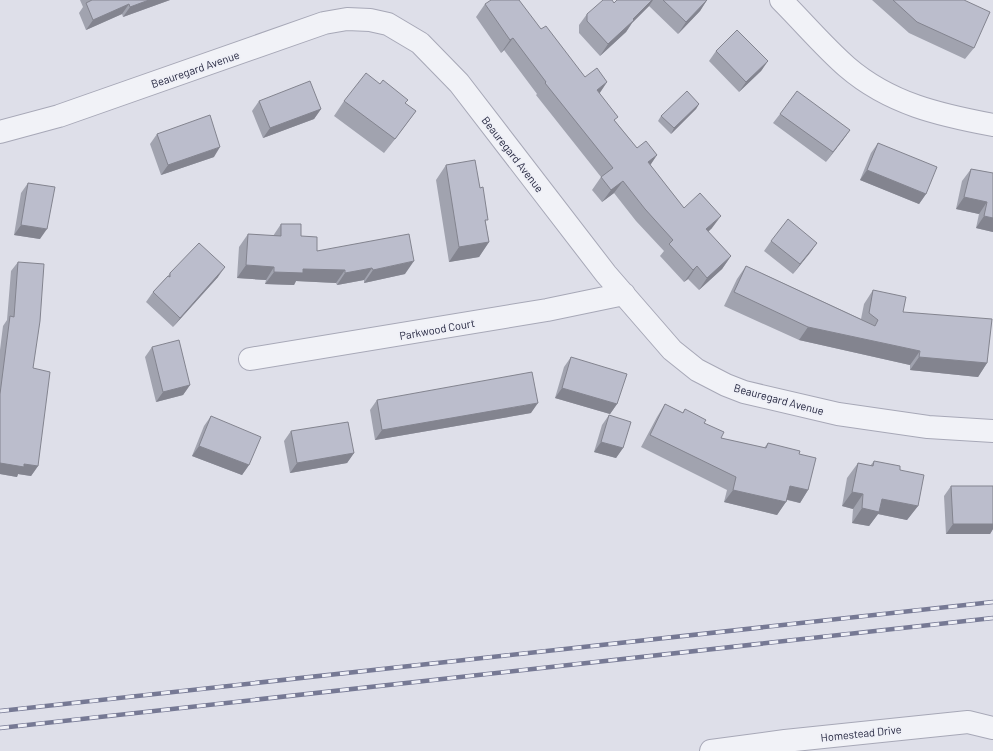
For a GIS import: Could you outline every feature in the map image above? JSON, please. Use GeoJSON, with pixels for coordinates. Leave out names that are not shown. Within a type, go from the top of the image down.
{"type":"FeatureCollection","features":[{"type":"Feature","properties":{"kind":"street"},"geometry":{"type":"LineString","coordinates":[[781,0],[848,68],[880,90],[937,114],[993,125]]}},
{"type":"Feature","properties":{"kind":"street","name":"Beauregard Avenue"},"geometry":{"type":"LineString","coordinates":[[0,132],[59,116],[324,23],[347,19],[370,20],[388,24],[420,43],[459,83],[624,294],[672,350],[697,370],[726,385],[744,392],[838,414],[928,427],[993,431]]}},
{"type":"Feature","properties":{"kind":"street","name":"Parkwood Court"},"geometry":{"type":"LineString","coordinates":[[250,359],[532,312],[624,294]]}},
{"type":"Feature","properties":{"kind":"street","name":"Homestead Drive"},"geometry":{"type":"LineString","coordinates":[[720,750],[968,722],[993,728]]}},
{"type":"Feature","properties":{"kind":"building"},"geometry":{"type":"Polygon","coordinates":[[[92,0],[149,0],[130,7],[129,4],[93,20],[86,3],[92,0]]]}},
{"type":"Feature","properties":{"kind":"building"},"geometry":{"type":"Polygon","coordinates":[[[491,0],[519,0],[541,29],[546,26],[585,77],[597,68],[607,82],[597,90],[618,117],[614,120],[637,148],[646,141],[657,155],[648,162],[684,208],[700,193],[721,216],[706,229],[731,256],[707,278],[697,266],[693,270],[669,244],[673,240],[645,209],[623,181],[611,190],[601,177],[613,168],[545,83],[546,82],[513,38],[510,40],[485,4],[491,0]]]}},
{"type":"Feature","properties":{"kind":"building"},"geometry":{"type":"Polygon","coordinates":[[[603,0],[612,0],[614,3],[617,0],[652,0],[633,19],[634,20],[608,44],[587,21],[587,14],[603,0]]]}},
{"type":"Feature","properties":{"kind":"building"},"geometry":{"type":"Polygon","coordinates":[[[663,0],[707,0],[686,22],[663,0]]]}},
{"type":"Feature","properties":{"kind":"building"},"geometry":{"type":"Polygon","coordinates":[[[893,0],[964,0],[990,12],[974,48],[917,22],[893,0]]]}},
{"type":"Feature","properties":{"kind":"building"},"geometry":{"type":"Polygon","coordinates":[[[737,30],[768,61],[746,82],[716,51],[737,30]]]}},
{"type":"Feature","properties":{"kind":"building"},"geometry":{"type":"Polygon","coordinates":[[[366,73],[380,84],[383,80],[408,100],[405,103],[416,111],[395,139],[344,101],[366,73]]]}},
{"type":"Feature","properties":{"kind":"building"},"geometry":{"type":"Polygon","coordinates":[[[310,81],[321,109],[270,128],[259,101],[310,81]]]}},
{"type":"Feature","properties":{"kind":"building"},"geometry":{"type":"Polygon","coordinates":[[[687,91],[699,104],[674,128],[661,116],[687,91]]]}},
{"type":"Feature","properties":{"kind":"building"},"geometry":{"type":"Polygon","coordinates":[[[797,91],[850,130],[833,152],[780,114],[797,91]]]}},
{"type":"Feature","properties":{"kind":"building"},"geometry":{"type":"Polygon","coordinates":[[[210,115],[220,147],[168,165],[157,134],[210,115]]]}},
{"type":"Feature","properties":{"kind":"building"},"geometry":{"type":"Polygon","coordinates":[[[878,143],[937,167],[926,194],[867,170],[878,143]]]}},
{"type":"Feature","properties":{"kind":"building"},"geometry":{"type":"Polygon","coordinates":[[[475,160],[480,188],[483,187],[488,220],[485,220],[489,242],[459,247],[446,165],[475,160]]]}},
{"type":"Feature","properties":{"kind":"building"},"geometry":{"type":"Polygon","coordinates":[[[971,169],[993,173],[993,218],[984,216],[987,202],[964,197],[971,169]]]}},
{"type":"Feature","properties":{"kind":"building"},"geometry":{"type":"Polygon","coordinates":[[[28,183],[55,187],[47,229],[21,225],[28,183]]]}},
{"type":"Feature","properties":{"kind":"building"},"geometry":{"type":"Polygon","coordinates":[[[788,219],[817,243],[800,264],[771,241],[788,219]]]}},
{"type":"Feature","properties":{"kind":"building"},"geometry":{"type":"Polygon","coordinates":[[[281,224],[301,224],[301,236],[317,237],[317,251],[409,234],[414,261],[373,270],[372,268],[345,273],[345,270],[303,269],[303,273],[274,272],[274,267],[246,265],[248,234],[281,236],[281,224]]]}},
{"type":"Feature","properties":{"kind":"building"},"geometry":{"type":"Polygon","coordinates":[[[199,243],[225,267],[180,318],[153,292],[168,276],[170,277],[170,273],[199,243]]]}},
{"type":"Feature","properties":{"kind":"building"},"geometry":{"type":"Polygon","coordinates":[[[18,262],[44,264],[40,321],[33,368],[50,372],[38,466],[24,464],[24,467],[0,463],[0,394],[10,316],[14,317],[18,262]]]}},
{"type":"Feature","properties":{"kind":"building"},"geometry":{"type":"Polygon","coordinates":[[[746,266],[875,326],[878,320],[869,313],[873,290],[906,297],[903,312],[992,319],[987,363],[919,357],[920,351],[808,327],[734,292],[746,266]]]}},
{"type":"Feature","properties":{"kind":"building"},"geometry":{"type":"Polygon","coordinates":[[[179,340],[190,385],[163,392],[152,347],[179,340]]]}},
{"type":"Feature","properties":{"kind":"building"},"geometry":{"type":"Polygon","coordinates":[[[571,357],[627,374],[617,404],[562,388],[571,357]]]}},
{"type":"Feature","properties":{"kind":"building"},"geometry":{"type":"Polygon","coordinates":[[[532,372],[538,403],[382,430],[377,400],[532,372]]]}},
{"type":"Feature","properties":{"kind":"building"},"geometry":{"type":"Polygon","coordinates":[[[665,404],[683,413],[685,409],[706,420],[704,423],[724,432],[721,438],[766,448],[768,443],[800,451],[799,454],[816,458],[808,490],[790,486],[786,502],[733,490],[736,477],[650,435],[665,404]]]}},
{"type":"Feature","properties":{"kind":"building"},"geometry":{"type":"Polygon","coordinates":[[[609,415],[631,422],[623,448],[601,442],[609,415]]]}},
{"type":"Feature","properties":{"kind":"building"},"geometry":{"type":"Polygon","coordinates":[[[211,416],[261,437],[249,465],[199,446],[211,416]]]}},
{"type":"Feature","properties":{"kind":"building"},"geometry":{"type":"Polygon","coordinates":[[[348,422],[354,453],[297,463],[291,431],[348,422]]]}},
{"type":"Feature","properties":{"kind":"building"},"geometry":{"type":"Polygon","coordinates":[[[874,461],[900,466],[900,470],[924,475],[918,506],[882,499],[879,512],[862,508],[863,494],[852,492],[858,463],[873,466],[874,461]]]}},
{"type":"Feature","properties":{"kind":"building"},"geometry":{"type":"Polygon","coordinates":[[[951,486],[993,486],[993,524],[953,524],[951,486]]]}},
{"type":"Feature","properties":{"kind":"railway"},"geometry":{"type":"LineString","coordinates":[[0,711],[993,602]]}},
{"type":"Feature","properties":{"kind":"railway"},"geometry":{"type":"LineString","coordinates":[[0,728],[993,618]]}}]}
